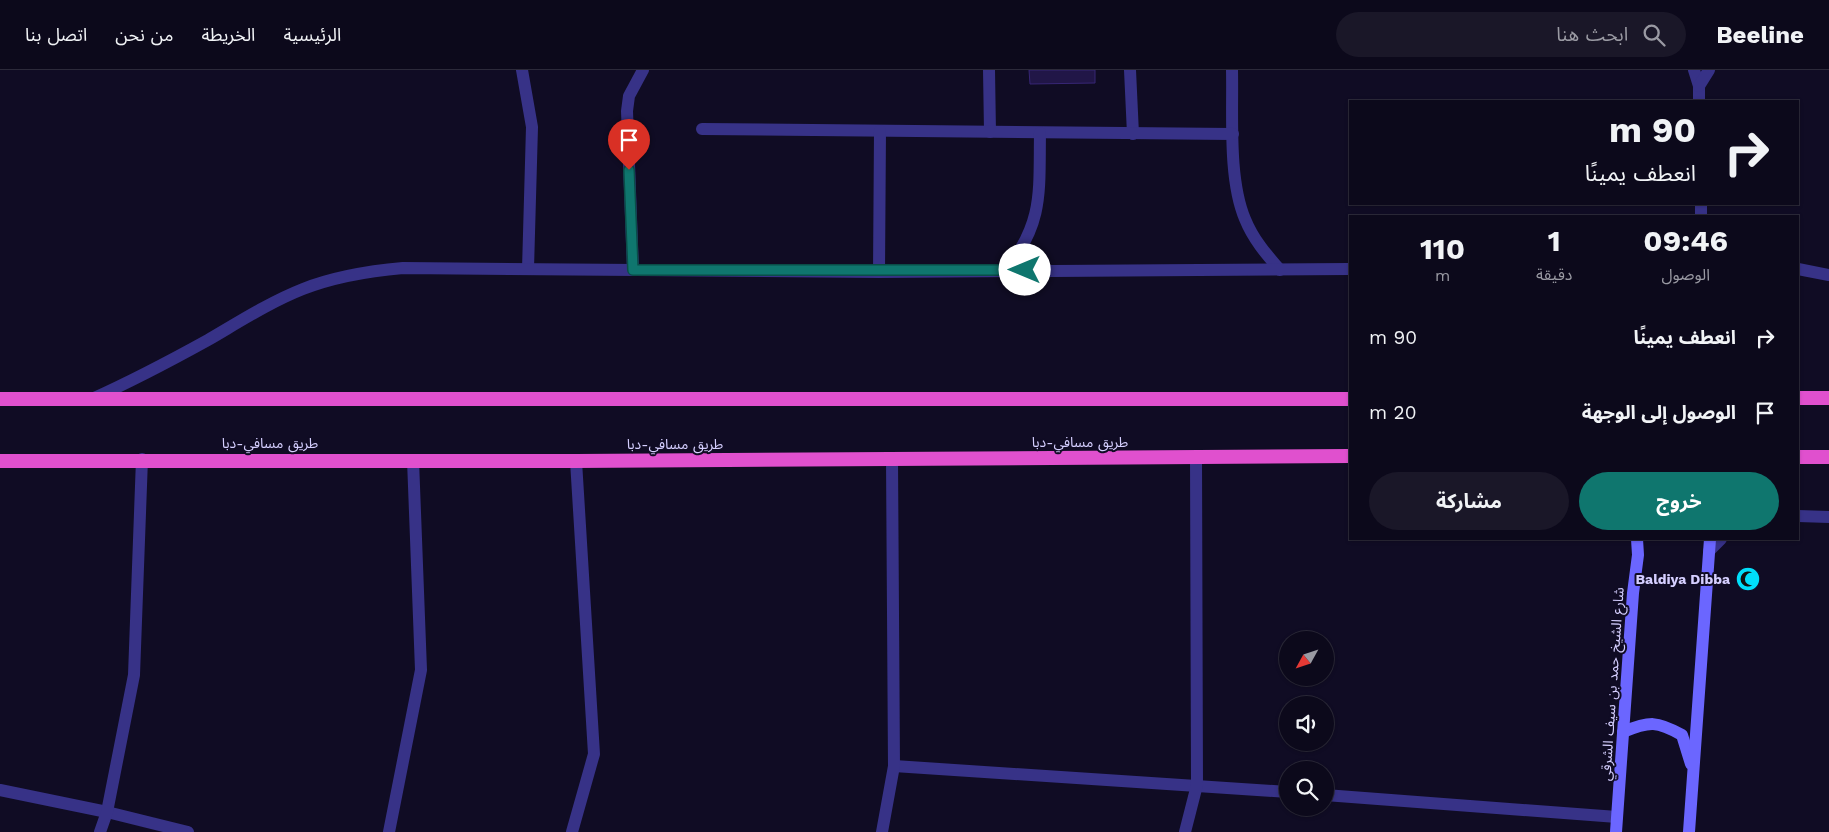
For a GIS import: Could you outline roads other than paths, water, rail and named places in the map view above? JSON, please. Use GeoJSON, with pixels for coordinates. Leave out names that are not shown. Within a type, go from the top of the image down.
{"type":"FeatureCollection","features":[{"type":"Feature","properties":{"kind":"highway"},"geometry":{"type":"LineString","coordinates":[[1799,398],[1829,398]]}},
{"type":"Feature","properties":{"kind":"highway"},"geometry":{"type":"LineString","coordinates":[[0,400],[1349,399]]}},
{"type":"Feature","properties":{"kind":"highway","name":"طريق مسافي-دبا"},"geometry":{"type":"LineString","coordinates":[[0,460],[576,461],[1349,456]]}},
{"type":"Feature","properties":{"kind":"highway"},"geometry":{"type":"LineString","coordinates":[[1799,457],[1829,457]]}},
{"type":"Feature","properties":{"kind":"main road","name":"شارع الشيخ حمد بن سيف الشرقي"},"geometry":{"type":"LineString","coordinates":[[1616,832],[1638,555],[1637,540]]}},
{"type":"Feature","properties":{"kind":"main road"},"geometry":{"type":"LineString","coordinates":[[1689,832],[1709,545]]}},
{"type":"Feature","properties":{"kind":"main road"},"geometry":{"type":"LineString","coordinates":[[1623,732],[1642,724],[1664,725],[1682,735],[1693,771]]}},
{"type":"Feature","properties":{"kind":"street"},"geometry":{"type":"LineString","coordinates":[[522,70],[532,127],[528,269]]}},
{"type":"Feature","properties":{"kind":"street"},"geometry":{"type":"LineString","coordinates":[[633,270],[627,111],[629,96],[643,70]]}},
{"type":"Feature","properties":{"kind":"street"},"geometry":{"type":"LineString","coordinates":[[989,70],[990,132]]}},
{"type":"Feature","properties":{"kind":"street"},"geometry":{"type":"LineString","coordinates":[[1130,70],[1133,134]]}},
{"type":"Feature","properties":{"kind":"street"},"geometry":{"type":"LineString","coordinates":[[1232,70],[1236,188],[1245,219],[1259,246],[1280,270]]}},
{"type":"Feature","properties":{"kind":"street"},"geometry":{"type":"LineString","coordinates":[[1694,70],[1699,86],[1699,100]]}},
{"type":"Feature","properties":{"kind":"street"},"geometry":{"type":"LineString","coordinates":[[1699,86],[1709,70]]}},
{"type":"Feature","properties":{"kind":"street"},"geometry":{"type":"LineString","coordinates":[[702,129],[1233,134]]}},
{"type":"Feature","properties":{"kind":"street"},"geometry":{"type":"LineString","coordinates":[[879,272],[880,131]]}},
{"type":"Feature","properties":{"kind":"street"},"geometry":{"type":"LineString","coordinates":[[1006,270],[1020,252],[1031,230],[1037,207],[1040,133]]}},
{"type":"Feature","properties":{"kind":"street"},"geometry":{"type":"LineString","coordinates":[[91,399],[140,377],[270,304],[302,289],[334,278],[369,271],[404,268],[879,272],[1349,269]]}},
{"type":"Feature","properties":{"kind":"street"},"geometry":{"type":"LineString","coordinates":[[1799,269],[1829,275]]}},
{"type":"Feature","properties":{"kind":"street"},"geometry":{"type":"LineString","coordinates":[[1185,832],[1196,785],[1196,458]]}},
{"type":"Feature","properties":{"kind":"street"},"geometry":{"type":"LineString","coordinates":[[100,832],[107,812],[134,675],[142,459]]}},
{"type":"Feature","properties":{"kind":"street"},"geometry":{"type":"LineString","coordinates":[[882,832],[894,766],[892,459]]}},
{"type":"Feature","properties":{"kind":"street"},"geometry":{"type":"LineString","coordinates":[[389,832],[421,670],[413,460]]}},
{"type":"Feature","properties":{"kind":"street"},"geometry":{"type":"LineString","coordinates":[[572,832],[594,754],[576,461]]}},
{"type":"Feature","properties":{"kind":"street"},"geometry":{"type":"LineString","coordinates":[[1799,516],[1829,517]]}},
{"type":"Feature","properties":{"kind":"street"},"geometry":{"type":"LineString","coordinates":[[894,766],[1279,791]]}},
{"type":"Feature","properties":{"kind":"street"},"geometry":{"type":"LineString","coordinates":[[0,790],[107,812],[188,832]]}},
{"type":"Feature","properties":{"kind":"street"},"geometry":{"type":"LineString","coordinates":[[1334,796],[1617,817]]}},
{"type":"Feature","properties":{"kind":"place","name":"Baldiya Dibba"},"geometry":{"type":"Point","coordinates":[1748,579]}}]}
